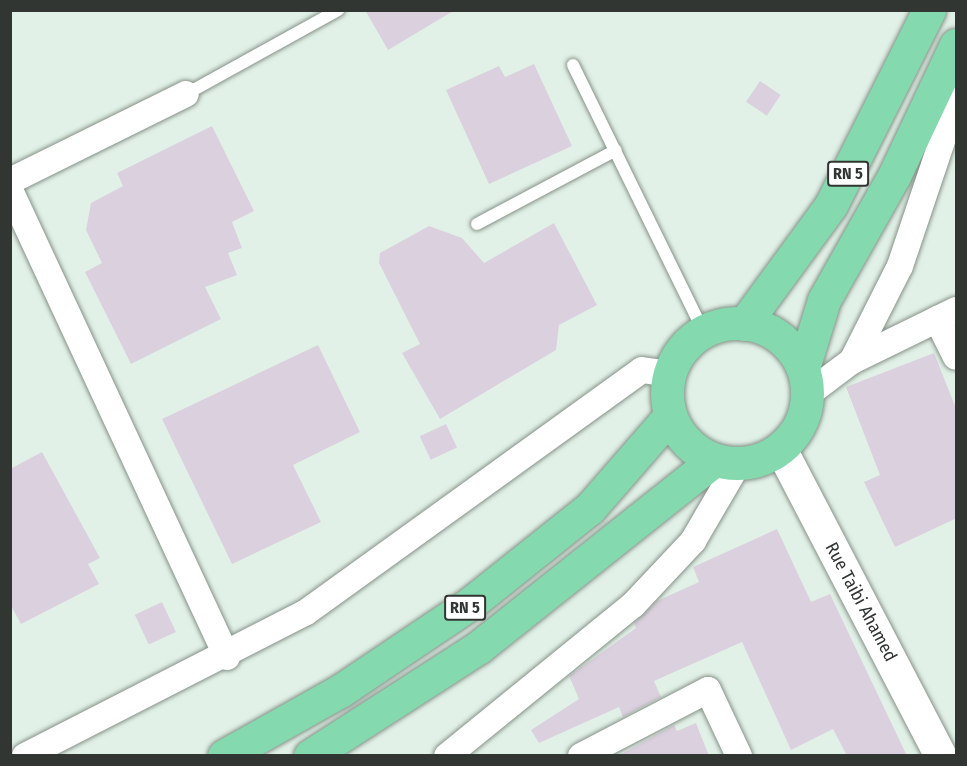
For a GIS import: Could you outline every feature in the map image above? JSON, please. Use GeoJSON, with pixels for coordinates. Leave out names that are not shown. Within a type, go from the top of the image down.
{"type":"FeatureCollection","features":[{"type":"Feature","properties":{"kind":"main road","name":"RN 5"},"geometry":{"type":"LineString","coordinates":[[744,324],[831,205],[929,10]]}},
{"type":"Feature","properties":{"kind":"main road","name":"RN 5"},"geometry":{"type":"LineString","coordinates":[[806,381],[824,300],[894,176],[957,45]]}},
{"type":"Feature","properties":{"kind":"main road"},"geometry":{"type":"LineString","coordinates":[[744,324],[780,337],[806,381],[799,428],[781,449],[726,462],[687,443],[670,416],[669,374],[682,350],[704,332],[744,324]]}},
{"type":"Feature","properties":{"kind":"main road","name":"RN 5"},"geometry":{"type":"LineString","coordinates":[[224,756],[340,691],[497,583],[590,508],[670,416]]}},
{"type":"Feature","properties":{"kind":"main road","name":"RN 5"},"geometry":{"type":"LineString","coordinates":[[310,756],[479,647],[726,462]]}},
{"type":"Feature","properties":{"kind":"street"},"geometry":{"type":"LineString","coordinates":[[10,181],[186,94]]}},
{"type":"Feature","properties":{"kind":"street"},"geometry":{"type":"LineString","coordinates":[[852,361],[900,266],[957,100]]}},
{"type":"Feature","properties":{"kind":"street"},"geometry":{"type":"LineString","coordinates":[[10,190],[227,657]]}},
{"type":"Feature","properties":{"kind":"street"},"geometry":{"type":"LineString","coordinates":[[806,381],[947,314],[957,357]]}},
{"type":"Feature","properties":{"kind":"street"},"geometry":{"type":"LineString","coordinates":[[25,756],[227,657],[304,613],[420,534],[642,370],[669,374]]}},
{"type":"Feature","properties":{"kind":"street","name":"Rue Taibi Ahamed"},"geometry":{"type":"LineString","coordinates":[[781,449],[941,756]]}},
{"type":"Feature","properties":{"kind":"street"},"geometry":{"type":"LineString","coordinates":[[460,751],[633,605],[698,534],[726,462]]}},
{"type":"Feature","properties":{"kind":"street"},"geometry":{"type":"LineString","coordinates":[[581,756],[708,690],[739,756]]}},
{"type":"Feature","properties":{"kind":"lane"},"geometry":{"type":"LineString","coordinates":[[186,94],[338,10]]}},
{"type":"Feature","properties":{"kind":"lane"},"geometry":{"type":"LineString","coordinates":[[573,65],[704,332]]}},
{"type":"Feature","properties":{"kind":"lane"},"geometry":{"type":"LineString","coordinates":[[477,224],[616,150]]}},
{"type":"Feature","properties":{"kind":"building"},"geometry":{"type":"Polygon","coordinates":[[[365,10],[455,10],[388,50],[365,10]]]}},
{"type":"Feature","properties":{"kind":"building"},"geometry":{"type":"Polygon","coordinates":[[[534,64],[572,146],[489,184],[446,90],[499,66],[505,77],[534,64]]]}},
{"type":"Feature","properties":{"kind":"building"},"geometry":{"type":"Polygon","coordinates":[[[760,81],[781,95],[767,116],[746,102],[760,81]]]}},
{"type":"Feature","properties":{"kind":"building"},"geometry":{"type":"Polygon","coordinates":[[[212,126],[254,211],[232,222],[242,248],[228,253],[237,275],[205,287],[221,319],[131,364],[85,272],[102,263],[86,230],[91,203],[123,186],[117,173],[212,126]]]}},
{"type":"Feature","properties":{"kind":"building"},"geometry":{"type":"Polygon","coordinates":[[[554,223],[597,305],[559,325],[556,350],[440,419],[402,353],[420,344],[379,263],[380,253],[429,226],[462,238],[484,263],[554,223]]]}},
{"type":"Feature","properties":{"kind":"building"},"geometry":{"type":"Polygon","coordinates":[[[318,345],[360,432],[293,465],[321,522],[232,564],[162,419],[318,345]]]}},
{"type":"Feature","properties":{"kind":"building"},"geometry":{"type":"Polygon","coordinates":[[[934,353],[957,411],[957,518],[895,547],[864,482],[880,475],[846,387],[934,353]]]}},
{"type":"Feature","properties":{"kind":"building"},"geometry":{"type":"Polygon","coordinates":[[[446,424],[457,448],[431,460],[420,436],[446,424]]]}},
{"type":"Feature","properties":{"kind":"building"},"geometry":{"type":"Polygon","coordinates":[[[42,452],[100,558],[88,564],[99,584],[21,624],[10,604],[10,469],[42,452]]]}},
{"type":"Feature","properties":{"kind":"building"},"geometry":{"type":"Polygon","coordinates":[[[777,529],[811,602],[830,594],[907,756],[847,756],[833,729],[791,750],[742,642],[654,681],[661,697],[623,717],[619,707],[539,743],[531,730],[579,699],[569,676],[636,628],[634,623],[657,601],[699,582],[693,567],[777,529]]]}},
{"type":"Feature","properties":{"kind":"building"},"geometry":{"type":"Polygon","coordinates":[[[162,602],[176,632],[149,645],[135,615],[162,602]]]}},
{"type":"Feature","properties":{"kind":"building"},"geometry":{"type":"Polygon","coordinates":[[[696,723],[709,756],[618,756],[674,725],[677,731],[696,723]]]}}]}
